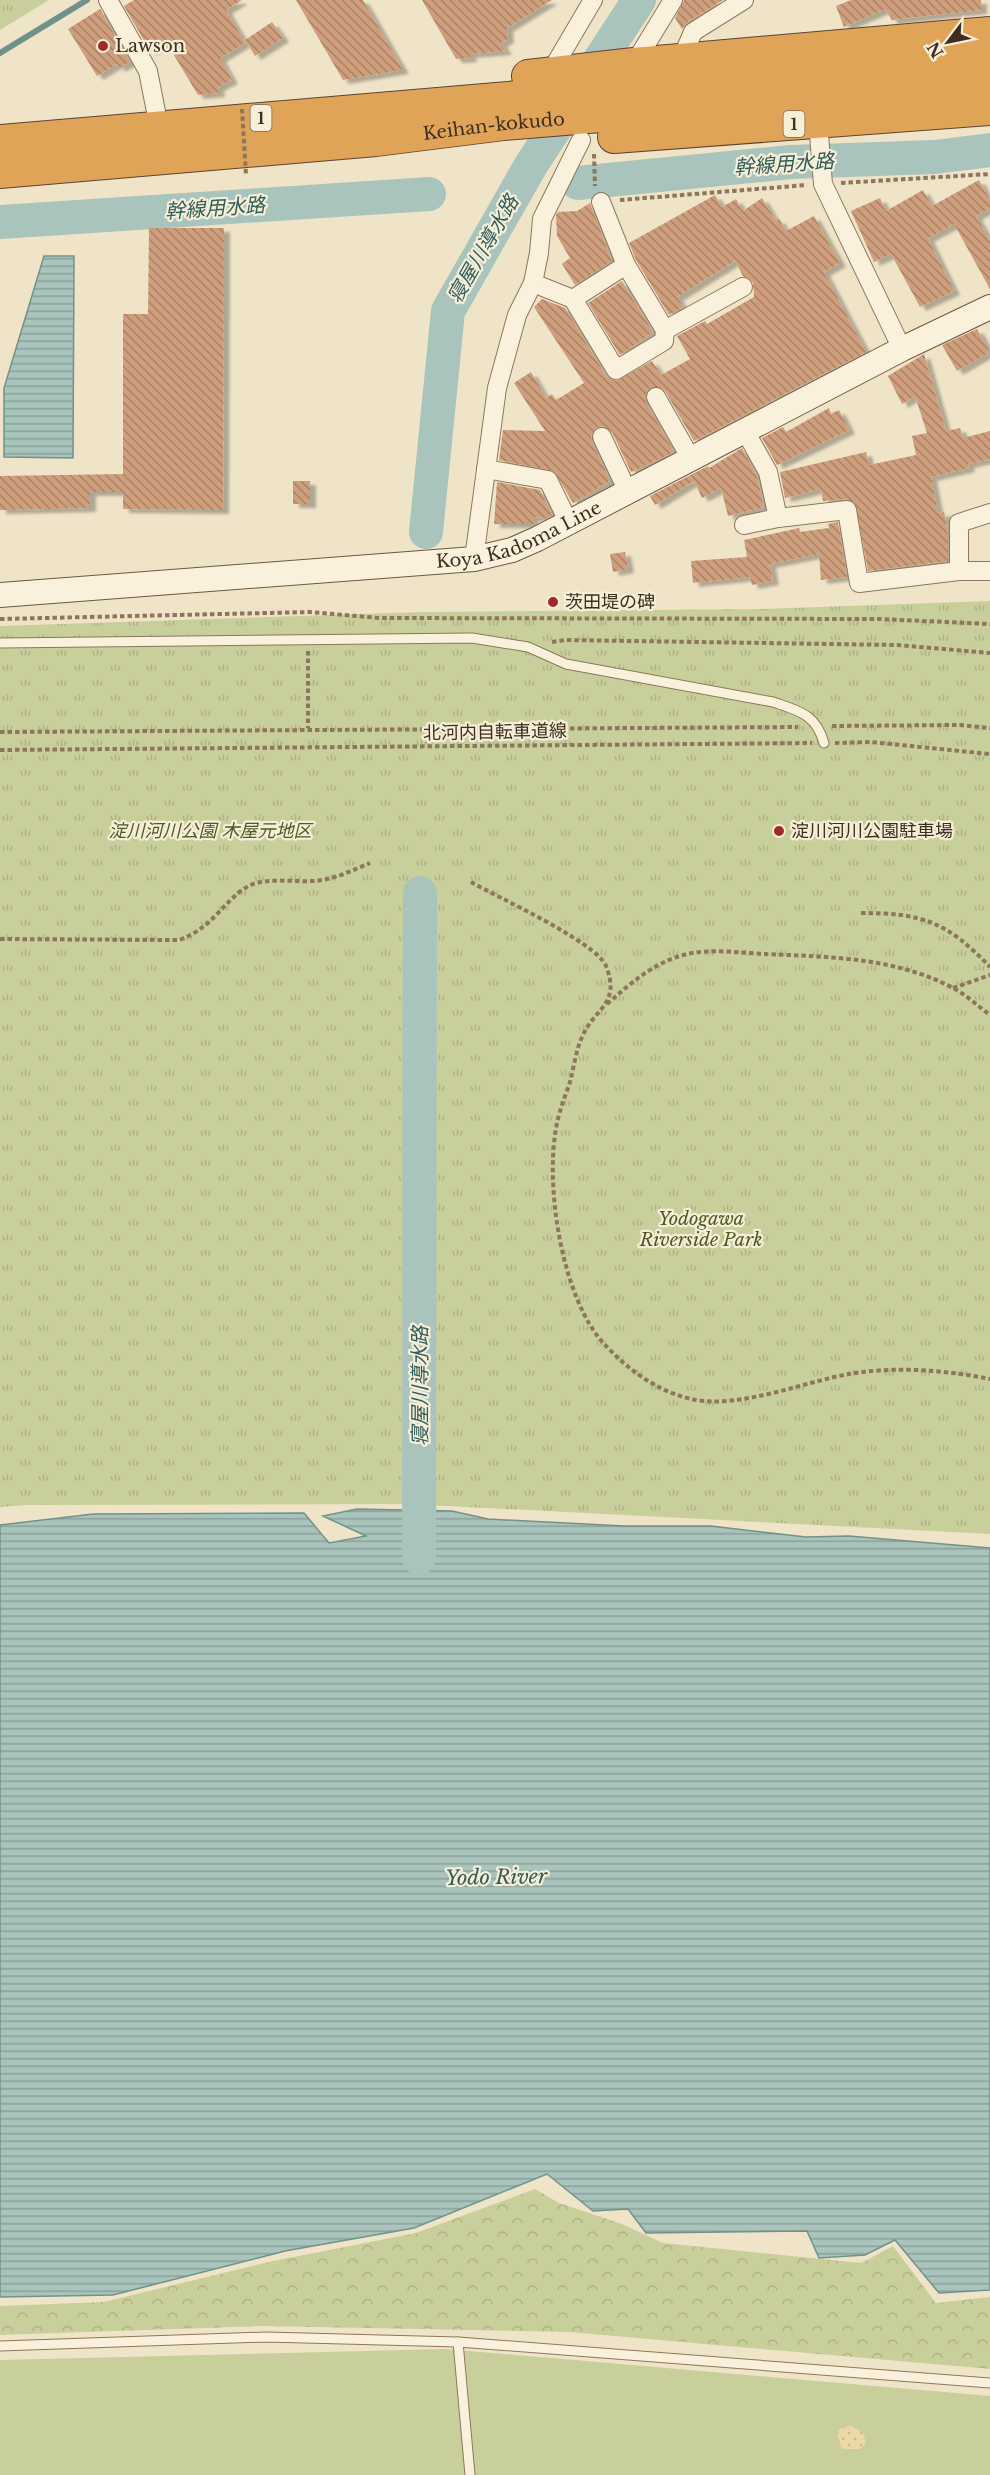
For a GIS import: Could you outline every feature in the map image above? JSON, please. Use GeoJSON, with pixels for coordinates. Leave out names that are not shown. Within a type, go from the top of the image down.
{"type":"FeatureCollection","features":[{"type":"Feature","properties":{"kind":"highway","name":"1"},"geometry":{"type":"LineString","coordinates":[[638,71],[681,60],[990,33]]}},
{"type":"Feature","properties":{"kind":"highway","name":"Keihan-kokudo"},"geometry":{"type":"LineString","coordinates":[[0,141],[284,116],[536,81],[638,71],[990,57]]}},
{"type":"Feature","properties":{"kind":"highway","name":"Keihan-kokudo"},"geometry":{"type":"LineString","coordinates":[[0,172],[376,140],[497,134],[596,133],[990,84]]}},
{"type":"Feature","properties":{"kind":"highway","name":"1"},"geometry":{"type":"LineString","coordinates":[[596,133],[819,134],[990,110]]}},
{"type":"Feature","properties":{"kind":"main road","name":"Koya Kadoma Line"},"geometry":{"type":"LineString","coordinates":[[0,595],[474,559],[512,550],[569,523],[902,349],[990,307]]}},
{"type":"Feature","properties":{"kind":"street"},"geometry":{"type":"LineString","coordinates":[[536,81],[593,0]]}},
{"type":"Feature","properties":{"kind":"street"},"geometry":{"type":"LineString","coordinates":[[638,71],[674,0]]}},
{"type":"Feature","properties":{"kind":"street"},"geometry":{"type":"LineString","coordinates":[[681,60],[693,32],[744,0]]}},
{"type":"Feature","properties":{"kind":"street"},"geometry":{"type":"LineString","coordinates":[[109,1],[148,71],[159,127]]}},
{"type":"Feature","properties":{"kind":"street"},"geometry":{"type":"LineString","coordinates":[[474,559],[498,388],[517,315],[532,283],[540,253],[542,219],[596,133]]}},
{"type":"Feature","properties":{"kind":"street"},"geometry":{"type":"LineString","coordinates":[[819,134],[823,184],[902,349]]}},
{"type":"Feature","properties":{"kind":"street"},"geometry":{"type":"LineString","coordinates":[[532,283],[573,299],[616,370],[664,341],[665,330],[626,266],[598,202]]}},
{"type":"Feature","properties":{"kind":"street"},"geometry":{"type":"LineString","coordinates":[[573,299],[626,266]]}},
{"type":"Feature","properties":{"kind":"street"},"geometry":{"type":"LineString","coordinates":[[665,330],[743,287]]}},
{"type":"Feature","properties":{"kind":"street"},"geometry":{"type":"LineString","coordinates":[[656,397],[690,459]]}},
{"type":"Feature","properties":{"kind":"street"},"geometry":{"type":"LineString","coordinates":[[745,431],[768,472],[778,518]]}},
{"type":"Feature","properties":{"kind":"street"},"geometry":{"type":"LineString","coordinates":[[602,437],[628,492]]}},
{"type":"Feature","properties":{"kind":"street"},"geometry":{"type":"LineString","coordinates":[[486,470],[548,480],[569,523]]}},
{"type":"Feature","properties":{"kind":"street"},"geometry":{"type":"LineString","coordinates":[[744,525],[778,518],[846,510],[859,583],[959,571],[990,571]]}},
{"type":"Feature","properties":{"kind":"street"},"geometry":{"type":"LineString","coordinates":[[959,571],[959,523],[990,513]]}},
{"type":"Feature","properties":{"kind":"lane"},"geometry":{"type":"LineString","coordinates":[[0,643],[472,638],[528,647],[566,664],[773,702],[803,713],[820,727],[824,743]]}},
{"type":"Feature","properties":{"kind":"lane"},"geometry":{"type":"LineString","coordinates":[[0,2346],[266,2337],[458,2342],[990,2383]]}},
{"type":"Feature","properties":{"kind":"lane"},"geometry":{"type":"LineString","coordinates":[[458,2342],[470,2475]]}},
{"type":"Feature","properties":{"kind":"path"},"geometry":{"type":"LineString","coordinates":[[242,109],[246,175]]}},
{"type":"Feature","properties":{"kind":"path"},"geometry":{"type":"LineString","coordinates":[[596,133],[598,202],[823,184],[990,174]]}},
{"type":"Feature","properties":{"kind":"path"},"geometry":{"type":"LineString","coordinates":[[0,619],[310,612],[379,618],[879,619],[990,624]]}},
{"type":"Feature","properties":{"kind":"path"},"geometry":{"type":"LineString","coordinates":[[528,647],[566,640],[897,645],[990,652]]}},
{"type":"Feature","properties":{"kind":"path"},"geometry":{"type":"LineString","coordinates":[[308,641],[308,728]]}},
{"type":"Feature","properties":{"kind":"path","name":"北河内自転車道線"},"geometry":{"type":"LineString","coordinates":[[0,732],[960,725],[990,728]]}},
{"type":"Feature","properties":{"kind":"path","name":"北河内自転車道線"},"geometry":{"type":"LineString","coordinates":[[0,750],[871,742],[990,754]]}},
{"type":"Feature","properties":{"kind":"path"},"geometry":{"type":"LineString","coordinates":[[0,939],[180,939],[205,928],[250,885],[264,881],[314,881],[339,877],[370,863]]}},
{"type":"Feature","properties":{"kind":"path"},"geometry":{"type":"LineString","coordinates":[[471,882],[597,952],[609,974],[610,988],[607,1004]]}},
{"type":"Feature","properties":{"kind":"path"},"geometry":{"type":"LineString","coordinates":[[861,913],[898,913],[939,924],[967,943],[990,967]]}},
{"type":"Feature","properties":{"kind":"path"},"geometry":{"type":"LineString","coordinates":[[990,1015],[953,988],[914,972],[864,958],[725,952],[686,954],[640,974],[607,1004],[583,1034],[558,1119],[553,1192],[564,1256],[579,1305],[604,1345],[652,1386],[694,1400],[752,1397],[848,1374],[879,1370],[958,1373],[990,1379]]}},
{"type":"Feature","properties":{"kind":"path"},"geometry":{"type":"LineString","coordinates":[[953,988],[990,975]]}},
{"type":"Feature","properties":{"kind":"green space"},"geometry":{"type":"Polygon","coordinates":[[[0,0],[49,0],[0,30],[0,0]]]}},
{"type":"Feature","properties":{"kind":"green space"},"geometry":{"type":"Polygon","coordinates":[[[990,601],[990,1534],[409,1504],[26,1505],[0,1507],[0,626],[423,612],[760,609],[990,601]]]}},
{"type":"Feature","properties":{"kind":"green space"},"geometry":{"type":"Polygon","coordinates":[[[535,2189],[559,2203],[622,2224],[663,2243],[861,2263],[893,2246],[936,2303],[990,2297],[990,2369],[569,2332],[262,2326],[0,2335],[0,2306],[104,2302],[273,2261],[416,2233],[535,2189]]]}},
{"type":"Feature","properties":{"kind":"green space"},"geometry":{"type":"Polygon","coordinates":[[[446,2349],[990,2396],[990,2475],[0,2475],[0,2360],[446,2349]]]}},
{"type":"Feature","properties":{"kind":"sand"},"geometry":{"type":"Polygon","coordinates":[[[853,2426],[863,2433],[866,2443],[860,2449],[842,2449],[837,2433],[842,2427],[853,2426]]]}},
{"type":"Feature","properties":{"kind":"water"},"geometry":{"type":"Polygon","coordinates":[[[44,256],[74,256],[73,458],[4,457],[4,388],[44,256]]]}},
{"type":"Feature","properties":{"kind":"water","name":"Yodo River"},"geometry":{"type":"Polygon","coordinates":[[[357,1509],[452,1511],[488,1519],[624,1526],[711,1526],[806,1537],[849,1536],[990,1548],[990,2290],[939,2293],[895,2240],[865,2255],[819,2258],[807,2231],[646,2233],[628,2209],[593,2211],[547,2174],[414,2228],[285,2251],[113,2295],[0,2297],[0,1525],[93,1514],[304,1513],[329,1543],[366,1536],[323,1516],[357,1509]]]}},
{"type":"Feature","properties":{"kind":"building"},"geometry":{"type":"Polygon","coordinates":[[[134,0],[242,0],[226,10],[245,43],[220,58],[232,80],[218,87],[219,93],[198,95],[166,42],[150,51],[124,6],[134,0]]]}},
{"type":"Feature","properties":{"kind":"building"},"geometry":{"type":"Polygon","coordinates":[[[296,0],[363,0],[403,70],[343,80],[296,0]]]}},
{"type":"Feature","properties":{"kind":"building"},"geometry":{"type":"Polygon","coordinates":[[[422,0],[552,0],[507,28],[508,39],[501,43],[506,51],[469,54],[472,58],[456,59],[422,0]]]}},
{"type":"Feature","properties":{"kind":"building"},"geometry":{"type":"Polygon","coordinates":[[[684,0],[723,0],[687,22],[682,29],[675,18],[684,0]]]}},
{"type":"Feature","properties":{"kind":"building"},"geometry":{"type":"Polygon","coordinates":[[[851,0],[981,0],[981,10],[892,20],[885,9],[844,27],[836,6],[851,0]]]}},
{"type":"Feature","properties":{"kind":"building"},"geometry":{"type":"Polygon","coordinates":[[[100,9],[130,62],[119,68],[117,64],[97,76],[68,29],[100,9]]]}},
{"type":"Feature","properties":{"kind":"building"},"geometry":{"type":"Polygon","coordinates":[[[272,22],[283,38],[255,56],[245,40],[272,22]]]}},
{"type":"Feature","properties":{"kind":"building"},"geometry":{"type":"Polygon","coordinates":[[[979,180],[990,200],[990,208],[976,216],[990,241],[990,289],[954,224],[928,238],[954,291],[920,307],[891,254],[874,262],[851,211],[880,198],[886,211],[923,190],[932,206],[979,180]]]}},
{"type":"Feature","properties":{"kind":"building"},"geometry":{"type":"Polygon","coordinates":[[[715,195],[722,207],[736,199],[743,211],[762,198],[776,221],[779,219],[786,231],[814,216],[840,263],[824,272],[866,352],[694,441],[665,391],[661,387],[651,387],[646,392],[646,402],[674,452],[631,472],[612,432],[603,426],[597,427],[591,436],[592,441],[610,481],[573,503],[554,471],[499,460],[503,430],[545,431],[514,383],[531,372],[546,398],[552,394],[556,400],[584,383],[534,307],[542,299],[565,308],[606,376],[616,381],[652,361],[661,375],[690,359],[677,336],[705,321],[707,324],[754,297],[753,282],[743,276],[735,261],[677,297],[683,307],[669,315],[636,260],[629,243],[715,195]]]}},
{"type":"Feature","properties":{"kind":"building"},"geometry":{"type":"Polygon","coordinates":[[[590,203],[612,261],[575,285],[562,264],[570,258],[557,236],[556,215],[558,212],[577,211],[590,203]]]}},
{"type":"Feature","properties":{"kind":"building"},"geometry":{"type":"Polygon","coordinates":[[[149,228],[224,228],[223,510],[123,509],[123,492],[90,492],[90,508],[0,510],[0,476],[123,474],[123,314],[148,314],[149,228]]]}},
{"type":"Feature","properties":{"kind":"building"},"geometry":{"type":"Polygon","coordinates":[[[622,281],[653,332],[620,355],[588,303],[622,281]]]}},
{"type":"Feature","properties":{"kind":"building"},"geometry":{"type":"Polygon","coordinates":[[[977,329],[990,352],[957,371],[942,345],[977,329]]]}},
{"type":"Feature","properties":{"kind":"building"},"geometry":{"type":"Polygon","coordinates":[[[924,354],[946,431],[960,428],[963,438],[990,431],[990,459],[968,464],[969,468],[931,477],[938,513],[944,512],[948,535],[948,561],[868,571],[855,503],[846,499],[823,501],[821,489],[785,498],[780,472],[866,452],[869,465],[916,455],[912,436],[927,433],[915,396],[902,404],[888,376],[924,354]]]}},
{"type":"Feature","properties":{"kind":"building"},"geometry":{"type":"Polygon","coordinates":[[[829,408],[831,414],[839,410],[849,430],[777,465],[762,438],[783,427],[786,432],[829,408]]]}},
{"type":"Feature","properties":{"kind":"building"},"geometry":{"type":"Polygon","coordinates":[[[742,448],[757,476],[764,507],[728,516],[721,488],[702,498],[694,481],[655,505],[650,496],[708,466],[709,468],[742,448]]]}},
{"type":"Feature","properties":{"kind":"building"},"geometry":{"type":"Polygon","coordinates":[[[293,481],[310,481],[310,504],[293,504],[293,481]]]}},
{"type":"Feature","properties":{"kind":"building"},"geometry":{"type":"Polygon","coordinates":[[[497,482],[540,490],[552,515],[547,518],[533,517],[533,524],[494,524],[497,482]]]}},
{"type":"Feature","properties":{"kind":"building"},"geometry":{"type":"Polygon","coordinates":[[[838,522],[847,577],[821,580],[819,554],[770,564],[773,581],[752,585],[750,577],[693,583],[691,561],[747,557],[744,540],[799,528],[800,532],[829,528],[828,524],[838,522]]]}},
{"type":"Feature","properties":{"kind":"building"},"geometry":{"type":"Polygon","coordinates":[[[625,552],[628,569],[613,572],[610,554],[625,552]]]}},
{"type":"Feature","properties":{"kind":"waterway"},"geometry":{"type":"LineString","coordinates":[[0,53],[87,0]]}},
{"type":"Feature","properties":{"kind":"waterway","name":"寝屋川導水路"},"geometry":{"type":"LineString","coordinates":[[426,532],[448,311],[531,165],[639,0]]}},
{"type":"Feature","properties":{"kind":"waterway","name":"幹線用水路"},"geometry":{"type":"LineString","coordinates":[[578,183],[791,162],[935,157],[990,150]]}},
{"type":"Feature","properties":{"kind":"waterway","name":"幹線用水路"},"geometry":{"type":"LineString","coordinates":[[0,222],[429,194]]}},
{"type":"Feature","properties":{"kind":"waterway","name":"寝屋川導水路"},"geometry":{"type":"LineString","coordinates":[[419,1558],[420,893]]}},
{"type":"Feature","properties":{"kind":"place","name":"Lawson"},"geometry":{"type":"Point","coordinates":[103,46]}},
{"type":"Feature","properties":{"kind":"place","name":"茨田堤の碑"},"geometry":{"type":"Point","coordinates":[553,602]}},
{"type":"Feature","properties":{"kind":"place","name":"淀川河川公園駐車場"},"geometry":{"type":"Point","coordinates":[779,831]}},
{"type":"Feature","properties":{"kind":"park label","name":"淀川河川公園 木屋元地区"},"geometry":{"type":"Point","coordinates":[210,831]}},
{"type":"Feature","properties":{"kind":"park label","name":"Yodogawa Riverside Park"},"geometry":{"type":"Point","coordinates":[701,1229]}}]}
